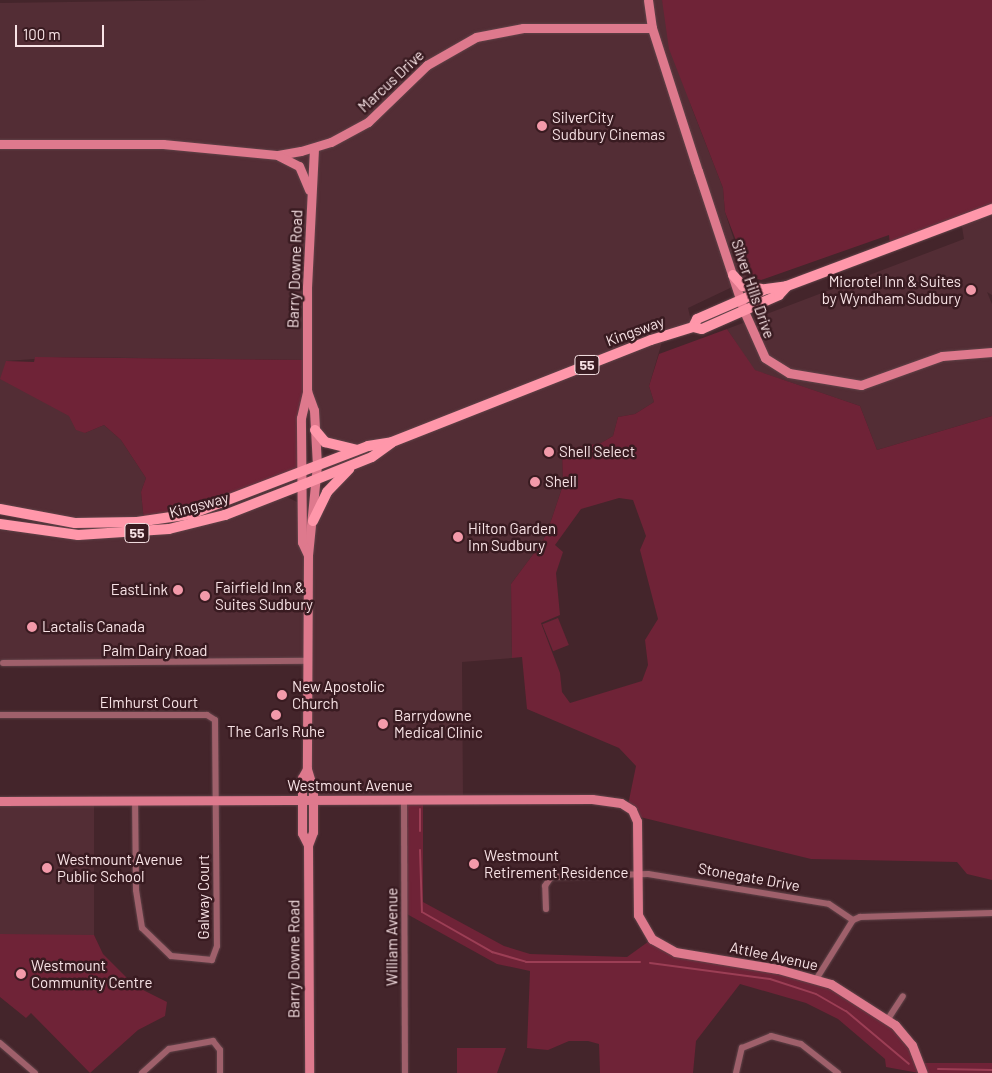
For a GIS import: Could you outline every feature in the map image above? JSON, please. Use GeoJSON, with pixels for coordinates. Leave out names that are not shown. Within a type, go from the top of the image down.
{"type":"FeatureCollection","features":[{"type":"Feature","properties":{"kind":"main road","name":"Kingsway"},"geometry":{"type":"LineString","coordinates":[[693,327],[697,319],[766,289],[787,286],[992,209]]}},
{"type":"Feature","properties":{"kind":"main road"},"geometry":{"type":"LineString","coordinates":[[733,275],[743,286],[766,289]]}},
{"type":"Feature","properties":{"kind":"main road","name":"Kingsway"},"geometry":{"type":"LineString","coordinates":[[0,509],[75,524],[156,520],[207,509],[317,464],[357,450],[392,442],[693,327],[702,329],[779,295],[787,286]]}},
{"type":"Feature","properties":{"kind":"main road"},"geometry":{"type":"LineString","coordinates":[[315,430],[325,442],[357,450]]}},
{"type":"Feature","properties":{"kind":"main road","name":"Kingsway"},"geometry":{"type":"LineString","coordinates":[[0,524],[78,535],[150,532],[209,520],[354,464],[392,442]]}},
{"type":"Feature","properties":{"kind":"main road"},"geometry":{"type":"LineString","coordinates":[[313,521],[327,492],[354,464]]}},
{"type":"Feature","properties":{"kind":"street","name":"Silver Hills Drive"},"geometry":{"type":"LineString","coordinates":[[648,0],[652,28],[740,300],[765,358],[777,368],[848,384],[872,382],[942,356],[992,352]]}},
{"type":"Feature","properties":{"kind":"street","name":"Marcus Drive"},"geometry":{"type":"LineString","coordinates":[[0,144],[163,144],[278,155],[314,148],[368,122],[427,65],[476,37],[523,28],[652,28]]}},
{"type":"Feature","properties":{"kind":"street","name":"Barry Downe Road"},"geometry":{"type":"LineString","coordinates":[[308,555],[302,542],[301,418],[307,391],[311,197],[314,148]]}},
{"type":"Feature","properties":{"kind":"street"},"geometry":{"type":"LineString","coordinates":[[278,155],[299,166],[311,197]]}},
{"type":"Feature","properties":{"kind":"street","name":"Barry Downe Road"},"geometry":{"type":"LineString","coordinates":[[307,391],[315,430],[317,464],[313,521],[308,555],[307,769],[302,800],[302,833],[308,845]]}},
{"type":"Feature","properties":{"kind":"street","name":"Palm Dairy Road"},"geometry":{"type":"LineString","coordinates":[[3,663],[308,661]]}},
{"type":"Feature","properties":{"kind":"street","name":"Elmhurst Court"},"geometry":{"type":"LineString","coordinates":[[0,715],[207,715],[215,720],[218,732],[216,800]]}},
{"type":"Feature","properties":{"kind":"street","name":"Barry Downe Road"},"geometry":{"type":"LineString","coordinates":[[307,769],[313,779],[313,832],[308,845],[309,1073]]}},
{"type":"Feature","properties":{"kind":"street","name":"Westmount Avenue"},"geometry":{"type":"LineString","coordinates":[[0,801],[592,799],[621,803],[632,810],[637,821],[636,874]]}},
{"type":"Feature","properties":{"kind":"street","name":"Galway Court"},"geometry":{"type":"LineString","coordinates":[[135,800],[136,890],[142,928],[171,956],[207,962],[216,955],[217,946],[216,800]]}},
{"type":"Feature","properties":{"kind":"street","name":"William Avenue"},"geometry":{"type":"LineString","coordinates":[[404,800],[405,1073]]}},
{"type":"Feature","properties":{"kind":"street","name":"Stonegate Drive"},"geometry":{"type":"LineString","coordinates":[[546,909],[546,886],[551,878],[636,874],[670,875],[734,890],[830,904],[853,920]]}},
{"type":"Feature","properties":{"kind":"street","name":"Attlee Avenue"},"geometry":{"type":"LineString","coordinates":[[636,874],[641,924],[665,949],[817,978],[888,1019],[912,1045],[923,1073]]}},
{"type":"Feature","properties":{"kind":"street"},"geometry":{"type":"LineString","coordinates":[[817,978],[853,920],[886,913],[992,913]]}},
{"type":"Feature","properties":{"kind":"street"},"geometry":{"type":"LineString","coordinates":[[888,1019],[903,996]]}},
{"type":"Feature","properties":{"kind":"street"},"geometry":{"type":"LineString","coordinates":[[736,1073],[742,1048],[770,1036],[801,1044],[838,1073]]}},
{"type":"Feature","properties":{"kind":"street"},"geometry":{"type":"LineString","coordinates":[[142,1073],[178,1045],[218,1042],[220,1073]]}},
{"type":"Feature","properties":{"kind":"street"},"geometry":{"type":"LineString","coordinates":[[0,1043],[35,1073]]}},
{"type":"Feature","properties":{"kind":"shaded area"},"geometry":{"type":"Polygon","coordinates":[[[208,0],[662,0],[691,106],[723,188],[725,212],[747,280],[688,308],[692,325],[664,335],[649,386],[654,402],[635,414],[618,417],[613,436],[601,443],[562,450],[563,485],[552,518],[543,541],[511,584],[512,658],[462,662],[463,799],[313,800],[307,769],[308,664],[0,665],[0,530],[74,538],[142,536],[287,497],[299,503],[302,542],[335,482],[391,443],[337,446],[315,430],[306,360],[63,357],[6,361],[38,398],[70,416],[85,433],[104,425],[121,440],[146,478],[141,492],[144,521],[115,523],[0,509],[0,3],[208,0]]]}},
{"type":"Feature","properties":{"kind":"shaded area"},"geometry":{"type":"Polygon","coordinates":[[[662,0],[992,0],[992,209],[890,247],[889,235],[761,280],[750,277],[725,212],[723,188],[669,49],[662,0]]]}},
{"type":"Feature","properties":{"kind":"shaded area"},"geometry":{"type":"Polygon","coordinates":[[[992,177],[992,295],[987,292],[992,304],[992,416],[877,450],[860,406],[754,370],[727,329],[964,239],[961,221],[992,177]]]}},
{"type":"Feature","properties":{"kind":"shaded area"},"geometry":{"type":"Polygon","coordinates":[[[727,329],[755,370],[860,406],[877,450],[992,416],[992,880],[967,874],[957,862],[811,859],[636,816],[628,805],[636,766],[619,748],[527,709],[522,657],[512,658],[511,584],[543,541],[552,518],[563,485],[562,450],[601,443],[613,436],[618,417],[635,414],[654,402],[649,386],[659,354],[727,329]],[[619,498],[581,509],[555,545],[563,552],[556,573],[560,615],[541,623],[560,673],[562,692],[570,703],[642,681],[648,665],[645,640],[658,619],[640,550],[646,536],[633,500],[619,498]]]}},
{"type":"Feature","properties":{"kind":"shaded area"},"geometry":{"type":"Polygon","coordinates":[[[35,357],[307,360],[302,470],[224,501],[144,521],[141,492],[146,478],[121,440],[104,425],[85,433],[76,430],[69,416],[0,379],[6,361],[34,362],[35,357]]]}},
{"type":"Feature","properties":{"kind":"shaded area"},"geometry":{"type":"Polygon","coordinates":[[[558,618],[569,645],[553,651],[542,624],[558,618]]]}},
{"type":"Feature","properties":{"kind":"shaded area"},"geometry":{"type":"Polygon","coordinates":[[[405,799],[423,799],[423,902],[504,946],[530,954],[627,957],[652,939],[660,945],[803,974],[889,1019],[921,1063],[992,1063],[992,1073],[919,1073],[886,1067],[885,1059],[838,1019],[806,1003],[740,984],[696,1041],[693,1073],[600,1073],[599,1044],[588,1041],[569,1041],[548,1050],[527,1048],[530,971],[497,964],[405,913],[405,799]]]}},
{"type":"Feature","properties":{"kind":"shaded area","name":"Westmount Avenue Public School"},"geometry":{"type":"Polygon","coordinates":[[[0,801],[94,801],[94,935],[0,935],[0,801]]]}},
{"type":"Feature","properties":{"kind":"shaded area"},"geometry":{"type":"Polygon","coordinates":[[[0,934],[94,935],[103,954],[135,986],[167,1002],[165,1016],[138,1030],[90,1073],[31,1013],[26,1018],[0,997],[0,934]]]}},
{"type":"Feature","properties":{"kind":"shaded area"},"geometry":{"type":"Polygon","coordinates":[[[457,1048],[506,1048],[497,1073],[457,1073],[457,1048]]]}},
{"type":"Feature","properties":{"kind":"waterway"},"geometry":{"type":"LineString","coordinates":[[420,809],[420,831]]}},
{"type":"Feature","properties":{"kind":"waterway"},"geometry":{"type":"LineString","coordinates":[[420,850],[422,912],[492,952],[526,962],[640,962]]}},
{"type":"Feature","properties":{"kind":"waterway"},"geometry":{"type":"LineString","coordinates":[[650,963],[770,979],[816,994],[846,1011],[909,1064]]}},
{"type":"Feature","properties":{"kind":"waterway"},"geometry":{"type":"LineString","coordinates":[[938,1069],[992,1070]]}},
{"type":"Feature","properties":{"kind":"place","name":"SilverCity Sudbury Cinemas"},"geometry":{"type":"Point","coordinates":[542,126]}},
{"type":"Feature","properties":{"kind":"place","name":"Microtel Inn & Suites by Wyndham Sudbury"},"geometry":{"type":"Point","coordinates":[971,290]}},
{"type":"Feature","properties":{"kind":"place","name":"Shell Select"},"geometry":{"type":"Point","coordinates":[549,452]}},
{"type":"Feature","properties":{"kind":"place","name":"Shell"},"geometry":{"type":"Point","coordinates":[535,482]}},
{"type":"Feature","properties":{"kind":"place","name":"Hilton Garden Inn Sudbury"},"geometry":{"type":"Point","coordinates":[458,537]}},
{"type":"Feature","properties":{"kind":"place","name":"EastLink"},"geometry":{"type":"Point","coordinates":[178,590]}},
{"type":"Feature","properties":{"kind":"place","name":"Fairfield Inn & Suites Sudbury"},"geometry":{"type":"Point","coordinates":[205,596]}},
{"type":"Feature","properties":{"kind":"place","name":"Lactalis Canada"},"geometry":{"type":"Point","coordinates":[32,627]}},
{"type":"Feature","properties":{"kind":"place","name":"New Apostolic Church"},"geometry":{"type":"Point","coordinates":[282,695]}},
{"type":"Feature","properties":{"kind":"place","name":"The Carl's Ruhe"},"geometry":{"type":"Point","coordinates":[276,715]}},
{"type":"Feature","properties":{"kind":"place","name":"Barrydowne Medical Clinic"},"geometry":{"type":"Point","coordinates":[383,724]}},
{"type":"Feature","properties":{"kind":"place","name":"Westmount Retirement Residence"},"geometry":{"type":"Point","coordinates":[474,864]}},
{"type":"Feature","properties":{"kind":"place","name":"Westmount Avenue Public School"},"geometry":{"type":"Point","coordinates":[47,868]}},
{"type":"Feature","properties":{"kind":"place","name":"Westmount Community Centre"},"geometry":{"type":"Point","coordinates":[21,974]}}]}
